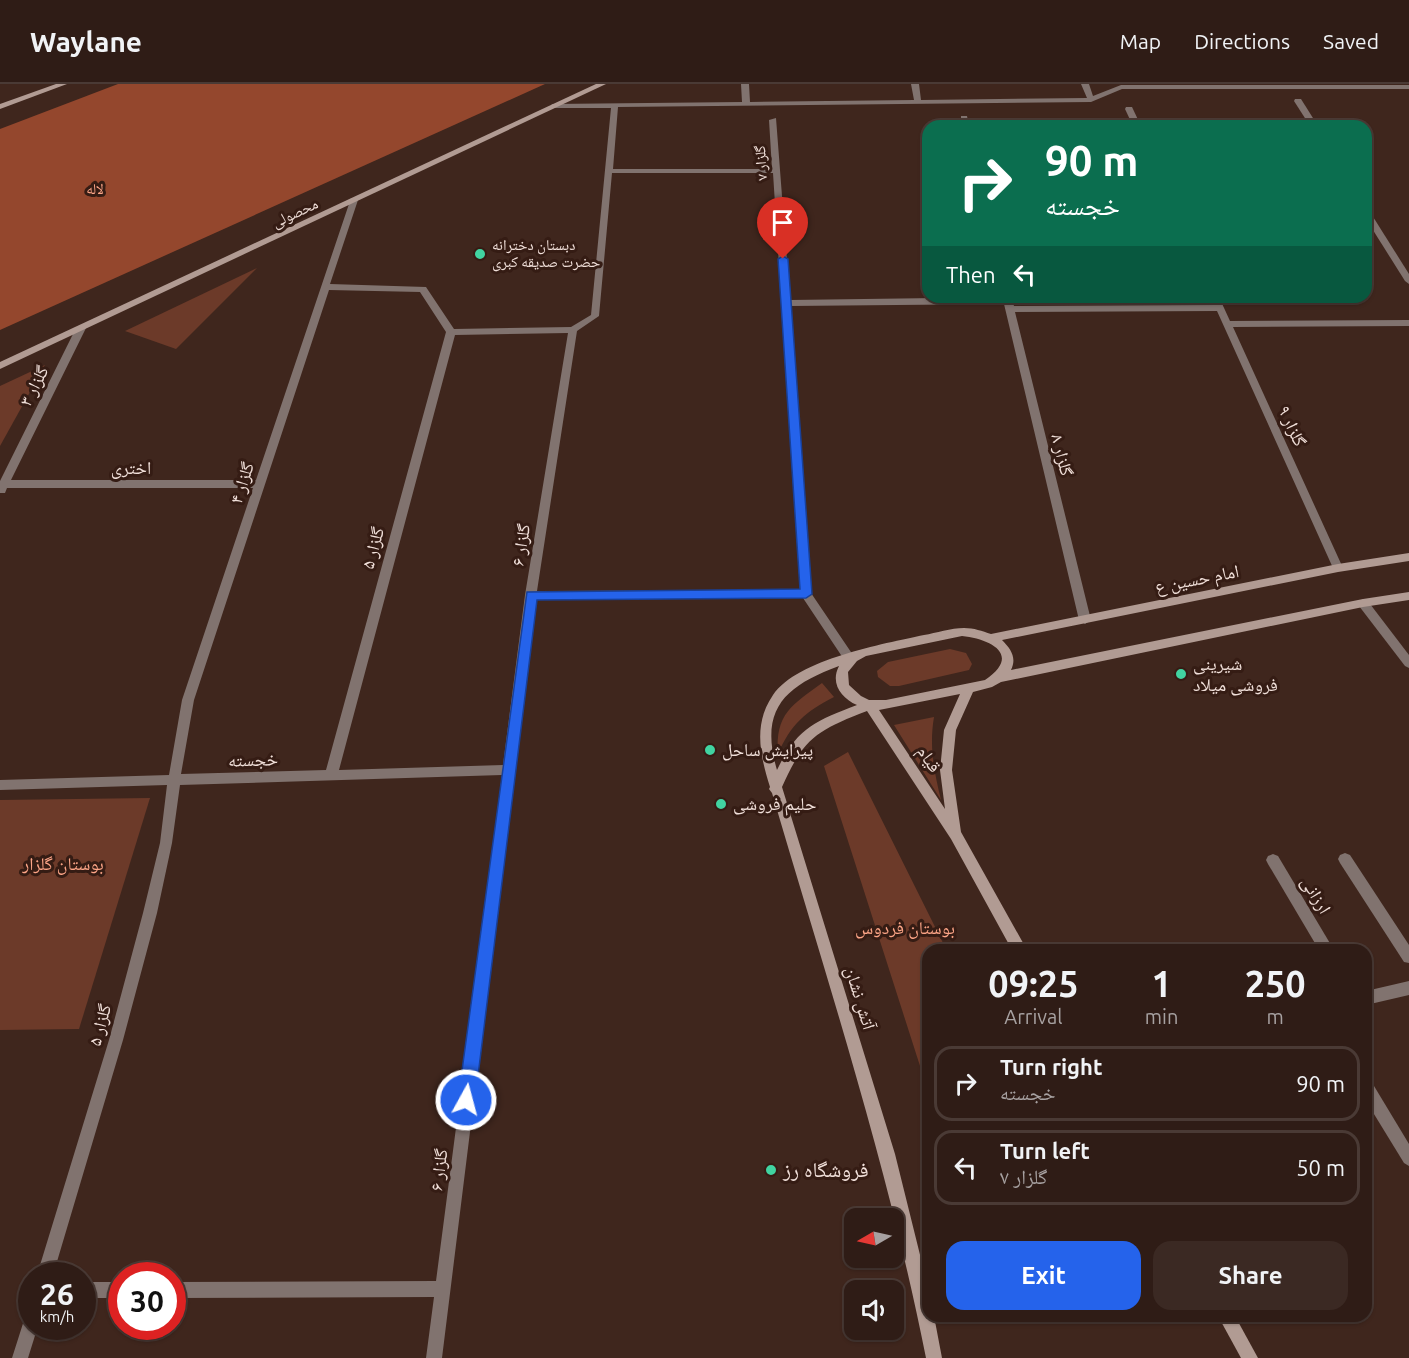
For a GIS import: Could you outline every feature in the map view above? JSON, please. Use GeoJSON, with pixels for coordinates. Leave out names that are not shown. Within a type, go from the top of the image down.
{"type":"FeatureCollection","features":[{"type":"Feature","properties":{"kind":"street"},"geometry":{"type":"LineString","coordinates":[[0,107],[63,84]]}},
{"type":"Feature","properties":{"kind":"street","name":"محصولی"},"geometry":{"type":"LineString","coordinates":[[0,366],[602,84]]}},
{"type":"Feature","properties":{"kind":"street"},"geometry":{"type":"LineString","coordinates":[[745,84],[746,103]]}},
{"type":"Feature","properties":{"kind":"street"},"geometry":{"type":"LineString","coordinates":[[915,84],[918,102]]}},
{"type":"Feature","properties":{"kind":"street"},"geometry":{"type":"LineString","coordinates":[[1085,84],[1091,100]]}},
{"type":"Feature","properties":{"kind":"street"},"geometry":{"type":"LineString","coordinates":[[555,106],[1091,100],[1121,87],[1409,87]]}},
{"type":"Feature","properties":{"kind":"street"},"geometry":{"type":"LineString","coordinates":[[1298,101],[1310,120]]}},
{"type":"Feature","properties":{"kind":"street"},"geometry":{"type":"LineString","coordinates":[[325,287],[423,289],[451,332],[573,330],[595,316],[615,105]]}},
{"type":"Feature","properties":{"kind":"street"},"geometry":{"type":"LineString","coordinates":[[1129,109],[1134,120]]}},
{"type":"Feature","properties":{"kind":"street","name":"گلزار ۷"},"geometry":{"type":"LineString","coordinates":[[773,120],[806,594],[849,658]]}},
{"type":"Feature","properties":{"kind":"street"},"geometry":{"type":"LineString","coordinates":[[609,171],[777,171]]}},
{"type":"Feature","properties":{"kind":"street","name":"گلزار ۴"},"geometry":{"type":"LineString","coordinates":[[174,780],[188,700],[354,200]]}},
{"type":"Feature","properties":{"kind":"street"},"geometry":{"type":"LineString","coordinates":[[1372,222],[1409,281]]}},
{"type":"Feature","properties":{"kind":"street"},"geometry":{"type":"LineString","coordinates":[[786,303],[922,302]]}},
{"type":"Feature","properties":{"kind":"street","name":"گلزار ۸"},"geometry":{"type":"LineString","coordinates":[[1008,303],[1085,620]]}},
{"type":"Feature","properties":{"kind":"street"},"geometry":{"type":"LineString","coordinates":[[1043,303],[1220,308]]}},
{"type":"Feature","properties":{"kind":"street","name":"گلزار ۹"},"geometry":{"type":"LineString","coordinates":[[1218,303],[1338,568]]}},
{"type":"Feature","properties":{"kind":"street"},"geometry":{"type":"LineString","coordinates":[[1227,324],[1409,323]]}},
{"type":"Feature","properties":{"kind":"street","name":"گلزار ۳"},"geometry":{"type":"LineString","coordinates":[[2,488],[81,328]]}},
{"type":"Feature","properties":{"kind":"street","name":"گلزار ۶"},"geometry":{"type":"LineString","coordinates":[[434,1358],[507,770],[531,596],[573,330]]}},
{"type":"Feature","properties":{"kind":"street","name":"گلزار ۵"},"geometry":{"type":"LineString","coordinates":[[331,775],[451,332]]}},
{"type":"Feature","properties":{"kind":"street","name":"اختری"},"geometry":{"type":"LineString","coordinates":[[2,488],[259,484]]}},
{"type":"Feature","properties":{"kind":"street","name":"امام حسین ع"},"geometry":{"type":"LineString","coordinates":[[992,638],[1338,568],[1409,557]]}},
{"type":"Feature","properties":{"kind":"street"},"geometry":{"type":"LineString","coordinates":[[531,596],[806,594]]}},
{"type":"Feature","properties":{"kind":"street"},"geometry":{"type":"LineString","coordinates":[[776,789],[789,756],[802,736],[821,724],[869,705],[886,705],[988,684],[1001,677],[1363,603],[1409,596]]}},
{"type":"Feature","properties":{"kind":"street"},"geometry":{"type":"LineString","coordinates":[[1363,603],[1409,663]]}},
{"type":"Feature","properties":{"kind":"street","name":"آتش نشان"},"geometry":{"type":"LineString","coordinates":[[922,1297],[887,1154],[767,757],[766,725],[779,693],[799,677],[863,652],[962,632],[979,632],[992,638]]}},
{"type":"Feature","properties":{"kind":"street"},"geometry":{"type":"LineString","coordinates":[[992,638],[1006,651],[1008,665],[1001,677]]}},
{"type":"Feature","properties":{"kind":"street"},"geometry":{"type":"LineString","coordinates":[[849,658],[841,670],[842,684],[852,697],[869,705]]}},
{"type":"Feature","properties":{"kind":"street","name":"قیام"},"geometry":{"type":"LineString","coordinates":[[956,836],[945,770],[950,730],[969,687]]}},
{"type":"Feature","properties":{"kind":"street","name":"قیام"},"geometry":{"type":"LineString","coordinates":[[869,705],[956,836],[1017,944]]}},
{"type":"Feature","properties":{"kind":"street","name":"خجسته"},"geometry":{"type":"LineString","coordinates":[[0,785],[507,770]]}},
{"type":"Feature","properties":{"kind":"street","name":"گلزار ۵"},"geometry":{"type":"LineString","coordinates":[[49,1262],[116,1040],[150,913],[166,843],[174,780]]}},
{"type":"Feature","properties":{"kind":"street"},"geometry":{"type":"LineString","coordinates":[[1345,859],[1409,957]]}},
{"type":"Feature","properties":{"kind":"street","name":"ارزانی"},"geometry":{"type":"LineString","coordinates":[[1273,860],[1323,944]]}},
{"type":"Feature","properties":{"kind":"street"},"geometry":{"type":"LineString","coordinates":[[1372,997],[1409,988]]}},
{"type":"Feature","properties":{"kind":"street"},"geometry":{"type":"LineString","coordinates":[[1372,1096],[1409,1158]]}},
{"type":"Feature","properties":{"kind":"street"},"geometry":{"type":"LineString","coordinates":[[186,1290],[443,1289]]}},
{"type":"Feature","properties":{"kind":"street","name":"آتش نشان"},"geometry":{"type":"LineString","coordinates":[[927,1322],[934,1358]]}},
{"type":"Feature","properties":{"kind":"street"},"geometry":{"type":"LineString","coordinates":[[1229,1322],[1250,1358]]}},
{"type":"Feature","properties":{"kind":"street"},"geometry":{"type":"LineString","coordinates":[[20,1358],[26,1340]]}},
{"type":"Feature","properties":{"kind":"green space","name":"لاله"},"geometry":{"type":"Polygon","coordinates":[[[118,84],[545,84],[0,330],[0,129],[118,84]]]}},
{"type":"Feature","properties":{"kind":"green space"},"geometry":{"type":"Polygon","coordinates":[[[257,268],[176,349],[125,331],[257,268]]]}},
{"type":"Feature","properties":{"kind":"green space"},"geometry":{"type":"Polygon","coordinates":[[[45,365],[0,446],[0,386],[45,365]]]}},
{"type":"Feature","properties":{"kind":"green space"},"geometry":{"type":"Polygon","coordinates":[[[950,649],[966,653],[972,664],[969,670],[899,686],[890,686],[878,677],[877,671],[888,662],[950,649]]]}},
{"type":"Feature","properties":{"kind":"green space"},"geometry":{"type":"Polygon","coordinates":[[[822,683],[834,697],[800,720],[788,735],[778,754],[779,729],[783,720],[794,705],[822,683]]]}},
{"type":"Feature","properties":{"kind":"green space"},"geometry":{"type":"Polygon","coordinates":[[[934,717],[933,759],[941,800],[894,725],[934,717]]]}},
{"type":"Feature","properties":{"kind":"green space","name":"بوستان فردوس"},"geometry":{"type":"Polygon","coordinates":[[[848,752],[944,944],[922,944],[922,1072],[824,766],[848,752]]]}},
{"type":"Feature","properties":{"kind":"green space","name":"بوستان گلزار"},"geometry":{"type":"Polygon","coordinates":[[[150,798],[79,1029],[0,1030],[0,800],[150,798]]]}},
{"type":"Feature","properties":{"kind":"place","name":"دبستان دخترانه حضرت صدیقه کبری"},"geometry":{"type":"Point","coordinates":[480,254]}},
{"type":"Feature","properties":{"kind":"place","name":"شیرینی فروشی میلاد"},"geometry":{"type":"Point","coordinates":[1181,674]}},
{"type":"Feature","properties":{"kind":"place","name":"پیرایش ساحل"},"geometry":{"type":"Point","coordinates":[710,750]}},
{"type":"Feature","properties":{"kind":"place","name":"حلیم فروشی"},"geometry":{"type":"Point","coordinates":[721,804]}},
{"type":"Feature","properties":{"kind":"place","name":"فروشگاه رز"},"geometry":{"type":"Point","coordinates":[771,1170]}},
{"type":"Feature","properties":{"kind":"route"},"geometry":{"type":"LineString","coordinates":[[466,1100],[531,596],[806,594],[783,259]]}}]}
